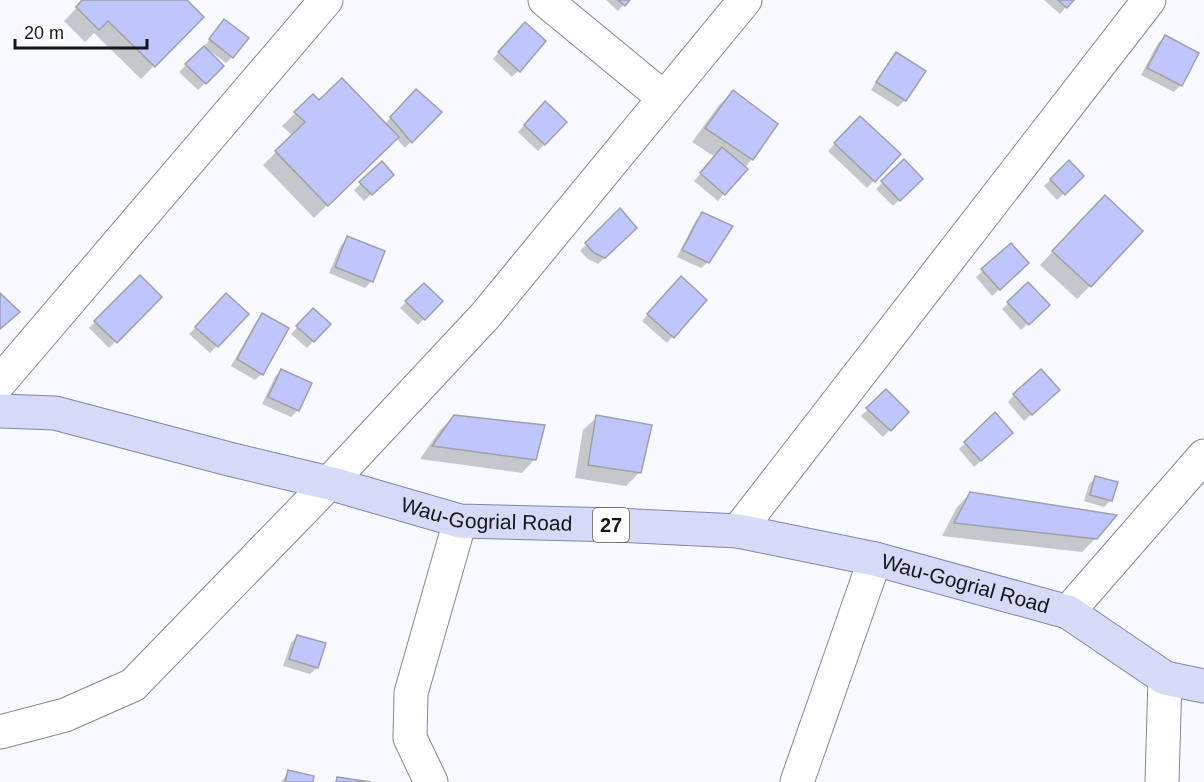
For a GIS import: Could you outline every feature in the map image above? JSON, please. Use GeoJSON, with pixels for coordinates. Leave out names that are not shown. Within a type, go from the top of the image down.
{"type":"FeatureCollection","features":[{"type":"Feature","properties":{"kind":"main road","name":"Wau-Gogrial Road"},"geometry":{"type":"LineString","coordinates":[[0,411],[55,413],[329,483],[460,521],[738,531],[875,559],[1068,612],[1165,678],[1204,686]]}},
{"type":"Feature","properties":{"kind":"street"},"geometry":{"type":"LineString","coordinates":[[0,382],[326,0]]}},
{"type":"Feature","properties":{"kind":"street"},"geometry":{"type":"LineString","coordinates":[[545,0],[664,98]]}},
{"type":"Feature","properties":{"kind":"street"},"geometry":{"type":"LineString","coordinates":[[0,732],[65,715],[133,685],[329,483],[485,316],[745,0]]}},
{"type":"Feature","properties":{"kind":"street"},"geometry":{"type":"LineString","coordinates":[[738,531],[1149,0]]}},
{"type":"Feature","properties":{"kind":"street"},"geometry":{"type":"LineString","coordinates":[[1068,612],[1204,456]]}},
{"type":"Feature","properties":{"kind":"street"},"geometry":{"type":"LineString","coordinates":[[431,782],[410,738],[411,693],[460,521]]}},
{"type":"Feature","properties":{"kind":"street"},"geometry":{"type":"LineString","coordinates":[[796,782],[875,559]]}},
{"type":"Feature","properties":{"kind":"street"},"geometry":{"type":"LineString","coordinates":[[1162,782],[1165,678]]}},
{"type":"Feature","properties":{"kind":"building"},"geometry":{"type":"Polygon","coordinates":[[[82,0],[187,0],[204,17],[155,67],[108,21],[99,30],[76,7],[82,0]]]}},
{"type":"Feature","properties":{"kind":"building"},"geometry":{"type":"Polygon","coordinates":[[[618,0],[630,0],[625,6],[618,0]]]}},
{"type":"Feature","properties":{"kind":"building"},"geometry":{"type":"Polygon","coordinates":[[[1058,0],[1074,0],[1067,8],[1058,0]]]}},
{"type":"Feature","properties":{"kind":"building"},"geometry":{"type":"Polygon","coordinates":[[[224,19],[249,38],[233,58],[209,39],[224,19]]]}},
{"type":"Feature","properties":{"kind":"building"},"geometry":{"type":"Polygon","coordinates":[[[525,22],[546,41],[520,72],[498,52],[525,22]]]}},
{"type":"Feature","properties":{"kind":"building"},"geometry":{"type":"Polygon","coordinates":[[[1165,35],[1199,53],[1182,86],[1147,68],[1165,35]]]}},
{"type":"Feature","properties":{"kind":"building"},"geometry":{"type":"Polygon","coordinates":[[[204,46],[224,66],[206,84],[185,64],[204,46]]]}},
{"type":"Feature","properties":{"kind":"building"},"geometry":{"type":"Polygon","coordinates":[[[896,52],[926,71],[906,101],[876,82],[896,52]]]}},
{"type":"Feature","properties":{"kind":"building"},"geometry":{"type":"Polygon","coordinates":[[[342,78],[399,137],[328,206],[275,151],[305,122],[294,112],[313,94],[319,100],[342,78]]]}},
{"type":"Feature","properties":{"kind":"building"},"geometry":{"type":"Polygon","coordinates":[[[416,89],[442,112],[412,143],[390,117],[416,89]]]}},
{"type":"Feature","properties":{"kind":"building"},"geometry":{"type":"Polygon","coordinates":[[[733,90],[778,124],[753,160],[705,128],[733,90]]]}},
{"type":"Feature","properties":{"kind":"building"},"geometry":{"type":"Polygon","coordinates":[[[545,101],[567,122],[545,145],[524,125],[545,101]]]}},
{"type":"Feature","properties":{"kind":"building"},"geometry":{"type":"Polygon","coordinates":[[[860,116],[901,154],[875,182],[834,143],[860,116]]]}},
{"type":"Feature","properties":{"kind":"building"},"geometry":{"type":"Polygon","coordinates":[[[722,147],[748,169],[725,195],[700,173],[722,147]]]}},
{"type":"Feature","properties":{"kind":"building"},"geometry":{"type":"Polygon","coordinates":[[[904,159],[923,179],[900,201],[881,181],[904,159]]]}},
{"type":"Feature","properties":{"kind":"building"},"geometry":{"type":"Polygon","coordinates":[[[1069,160],[1084,176],[1065,195],[1050,179],[1069,160]]]}},
{"type":"Feature","properties":{"kind":"building"},"geometry":{"type":"Polygon","coordinates":[[[382,161],[394,175],[372,195],[359,182],[382,161]]]}},
{"type":"Feature","properties":{"kind":"building"},"geometry":{"type":"Polygon","coordinates":[[[1105,195],[1143,231],[1091,287],[1052,251],[1105,195]]]}},
{"type":"Feature","properties":{"kind":"building"},"geometry":{"type":"Polygon","coordinates":[[[620,208],[637,228],[605,258],[594,253],[585,243],[620,208]]]}},
{"type":"Feature","properties":{"kind":"building"},"geometry":{"type":"Polygon","coordinates":[[[702,212],[733,226],[709,263],[682,250],[702,212]]]}},
{"type":"Feature","properties":{"kind":"building"},"geometry":{"type":"Polygon","coordinates":[[[347,236],[385,251],[373,282],[335,267],[347,236]]]}},
{"type":"Feature","properties":{"kind":"building"},"geometry":{"type":"Polygon","coordinates":[[[1011,243],[1029,263],[1000,290],[981,269],[1011,243]]]}},
{"type":"Feature","properties":{"kind":"building"},"geometry":{"type":"Polygon","coordinates":[[[140,275],[162,297],[117,343],[94,321],[140,275]]]}},
{"type":"Feature","properties":{"kind":"building"},"geometry":{"type":"Polygon","coordinates":[[[681,276],[707,300],[674,338],[647,314],[681,276]]]}},
{"type":"Feature","properties":{"kind":"building"},"geometry":{"type":"Polygon","coordinates":[[[1028,282],[1050,305],[1029,325],[1007,302],[1028,282]]]}},
{"type":"Feature","properties":{"kind":"building"},"geometry":{"type":"Polygon","coordinates":[[[424,283],[443,301],[425,320],[405,301],[424,283]]]}},
{"type":"Feature","properties":{"kind":"building"},"geometry":{"type":"Polygon","coordinates":[[[0,293],[20,312],[0,329],[0,293]]]}},
{"type":"Feature","properties":{"kind":"building"},"geometry":{"type":"Polygon","coordinates":[[[226,293],[249,314],[218,347],[195,327],[226,293]]]}},
{"type":"Feature","properties":{"kind":"building"},"geometry":{"type":"Polygon","coordinates":[[[313,308],[331,324],[314,342],[296,326],[313,308]]]}},
{"type":"Feature","properties":{"kind":"building"},"geometry":{"type":"Polygon","coordinates":[[[262,313],[289,328],[263,375],[237,359],[262,313]]]}},
{"type":"Feature","properties":{"kind":"building"},"geometry":{"type":"Polygon","coordinates":[[[281,369],[312,383],[299,411],[268,397],[281,369]]]}},
{"type":"Feature","properties":{"kind":"building"},"geometry":{"type":"Polygon","coordinates":[[[1041,369],[1060,390],[1032,415],[1013,394],[1041,369]]]}},
{"type":"Feature","properties":{"kind":"building"},"geometry":{"type":"Polygon","coordinates":[[[886,389],[909,412],[891,431],[866,408],[886,389]]]}},
{"type":"Feature","properties":{"kind":"building"},"geometry":{"type":"Polygon","coordinates":[[[995,412],[1013,433],[981,461],[964,442],[995,412]]]}},
{"type":"Feature","properties":{"kind":"building"},"geometry":{"type":"Polygon","coordinates":[[[454,415],[545,425],[536,460],[432,446],[454,415]]]}},
{"type":"Feature","properties":{"kind":"building"},"geometry":{"type":"Polygon","coordinates":[[[596,415],[652,425],[641,473],[588,465],[596,415]]]}},
{"type":"Feature","properties":{"kind":"building"},"geometry":{"type":"Polygon","coordinates":[[[1095,476],[1118,482],[1112,501],[1090,495],[1095,476]]]}},
{"type":"Feature","properties":{"kind":"building"},"geometry":{"type":"Polygon","coordinates":[[[970,492],[1117,515],[1097,539],[954,523],[970,492]]]}},
{"type":"Feature","properties":{"kind":"building"},"geometry":{"type":"Polygon","coordinates":[[[297,635],[326,643],[318,668],[289,659],[297,635]]]}},
{"type":"Feature","properties":{"kind":"building"},"geometry":{"type":"Polygon","coordinates":[[[288,770],[314,776],[313,782],[285,782],[288,770]]]}},
{"type":"Feature","properties":{"kind":"building"},"geometry":{"type":"Polygon","coordinates":[[[337,777],[371,782],[336,782],[337,777]]]}}]}
